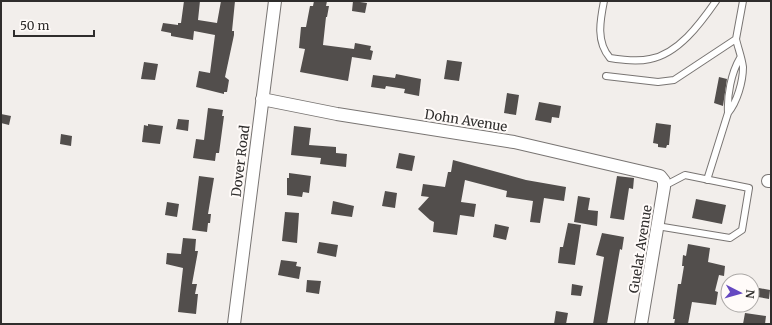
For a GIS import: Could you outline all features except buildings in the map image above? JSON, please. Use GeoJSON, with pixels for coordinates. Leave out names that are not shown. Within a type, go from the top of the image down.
{"type":"FeatureCollection","features":[{"type":"Feature","properties":{"kind":"street","name":"Dover Road"},"geometry":{"type":"LineString","coordinates":[[234,324],[275,1]]}},
{"type":"Feature","properties":{"kind":"street","name":"Dohn Avenue"},"geometry":{"type":"LineString","coordinates":[[262,99],[337,114],[514,142],[654,173],[663,182]]}},
{"type":"Feature","properties":{"kind":"street","name":"Guelat Avenue"},"geometry":{"type":"LineString","coordinates":[[641,324],[658,226],[663,182]]}},
{"type":"Feature","properties":{"kind":"lane"},"geometry":{"type":"LineString","coordinates":[[604,1],[600,35],[603,50],[610,58],[634,61],[660,57],[671,51],[681,43],[716,1]]}},
{"type":"Feature","properties":{"kind":"lane"},"geometry":{"type":"LineString","coordinates":[[707,180],[728,113],[734,106],[738,95],[743,68],[736,39],[743,1]]}},
{"type":"Feature","properties":{"kind":"lane"},"geometry":{"type":"LineString","coordinates":[[606,76],[658,82],[674,80],[736,39]]}},
{"type":"Feature","properties":{"kind":"lane"},"geometry":{"type":"LineString","coordinates":[[658,226],[730,238],[742,230],[749,188],[685,175],[663,182]]}}]}
